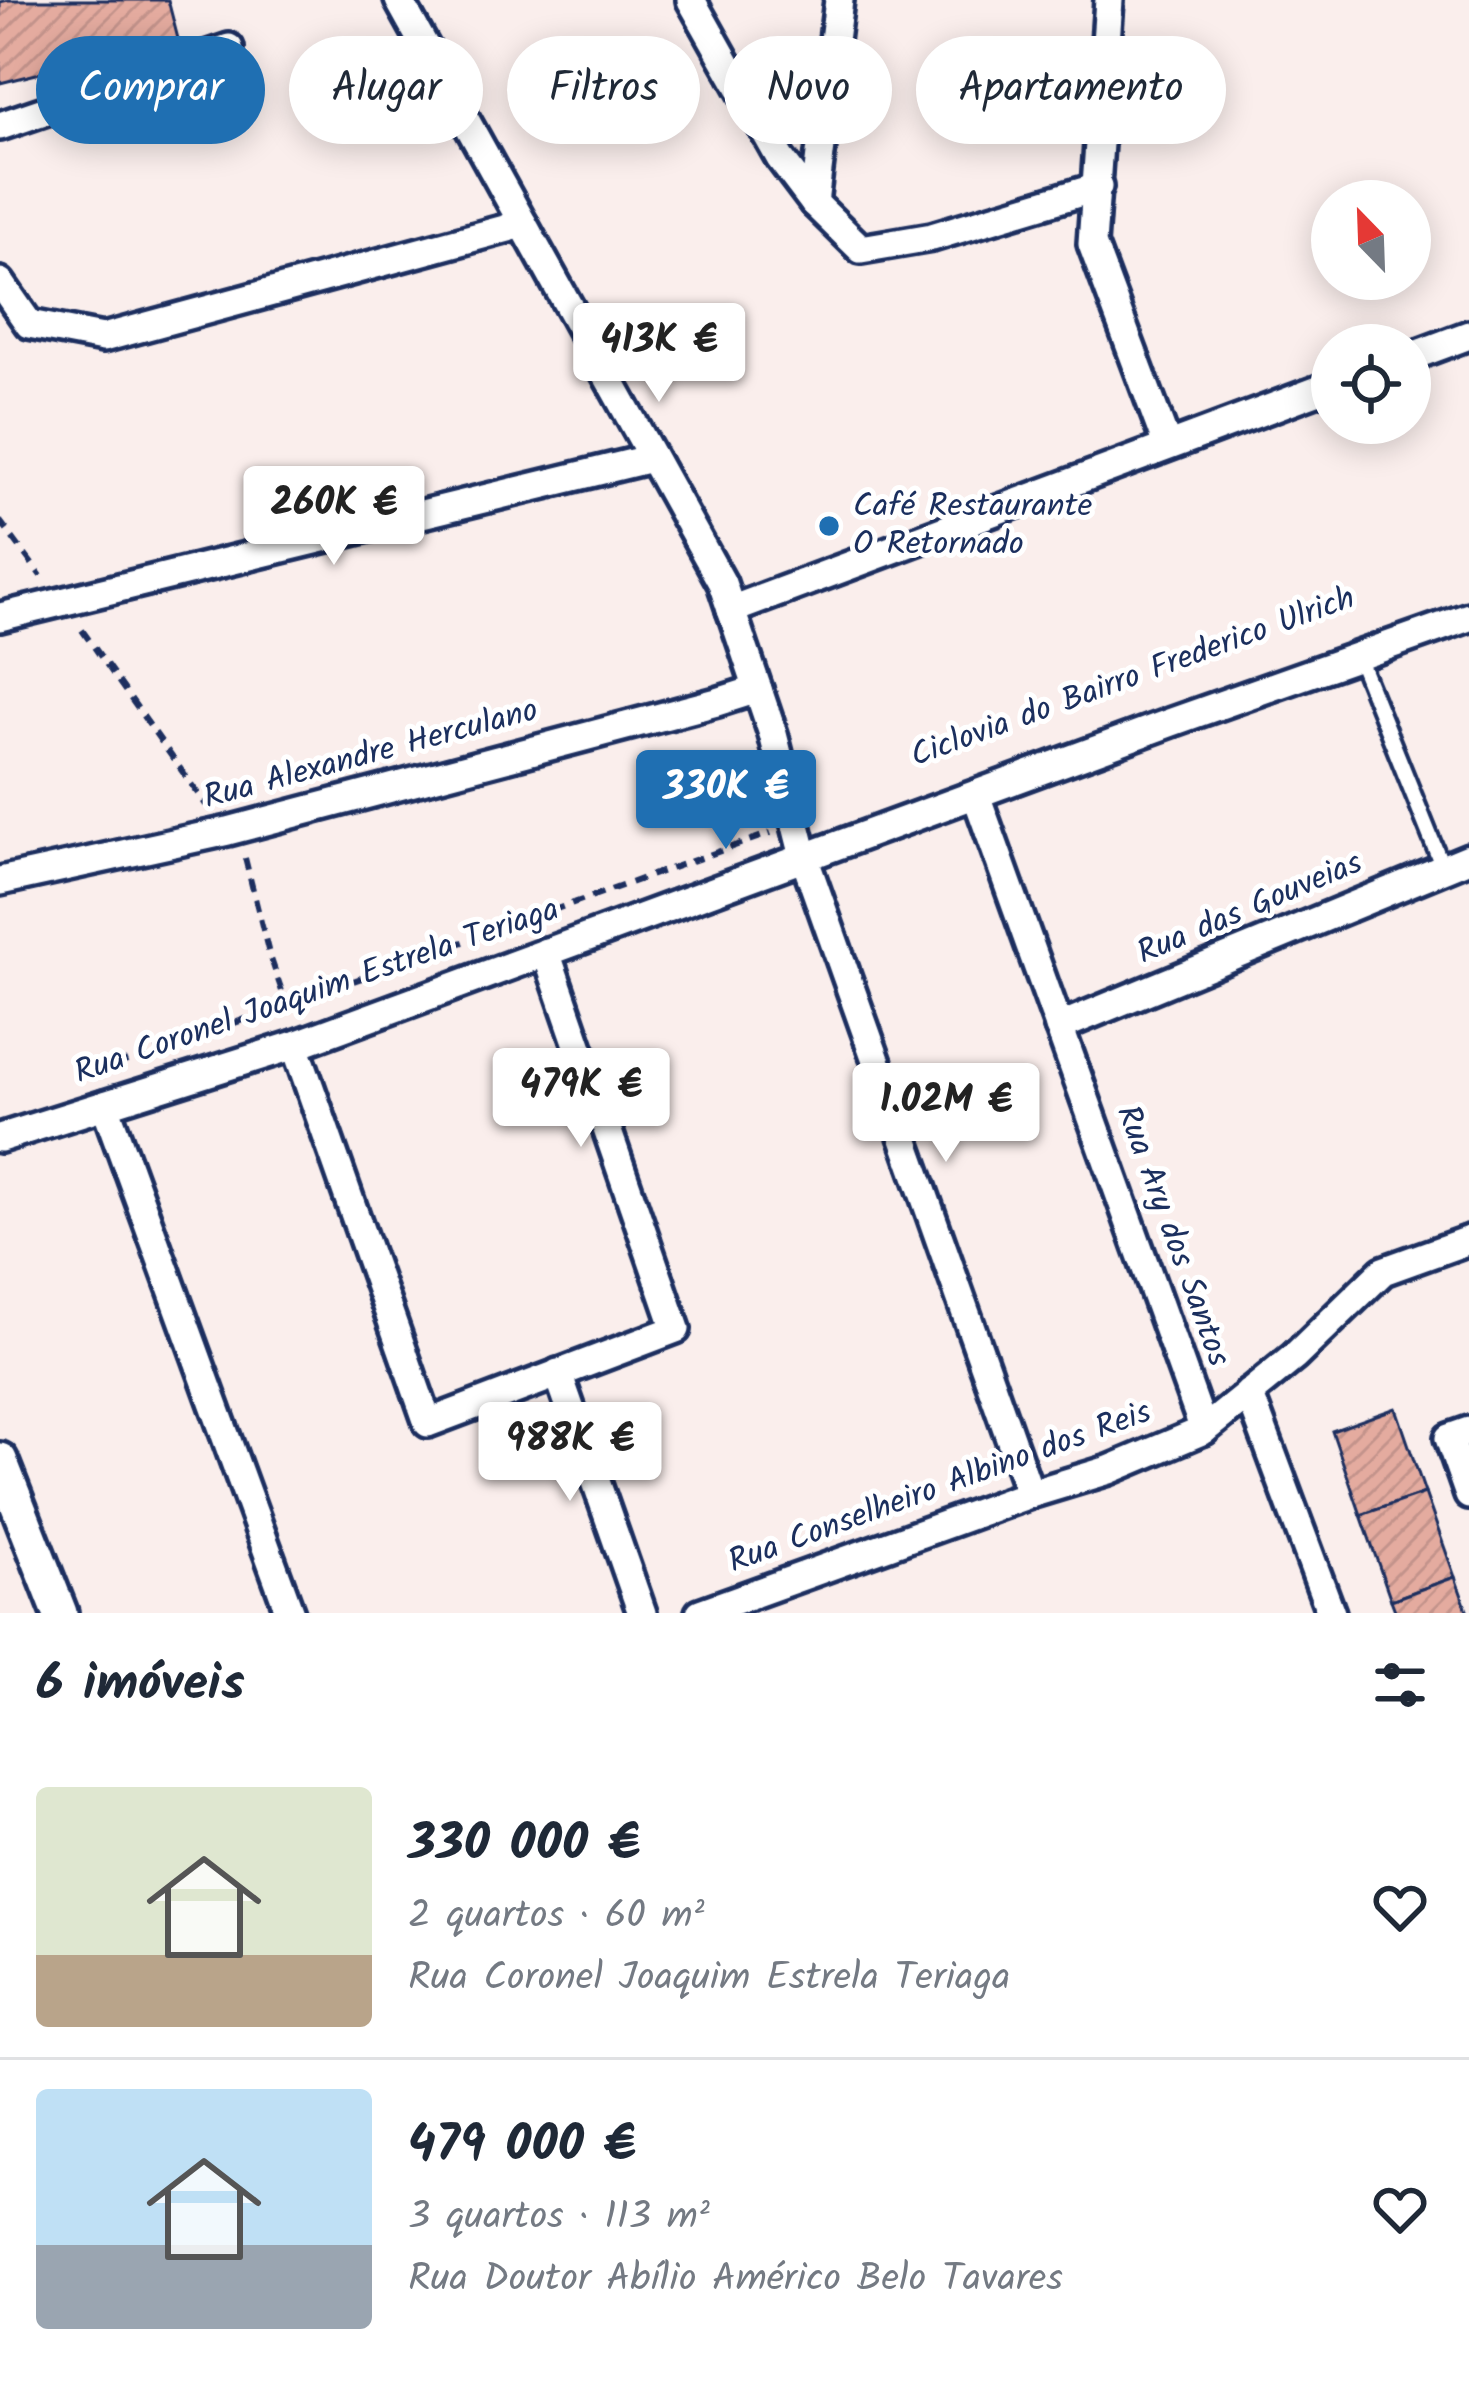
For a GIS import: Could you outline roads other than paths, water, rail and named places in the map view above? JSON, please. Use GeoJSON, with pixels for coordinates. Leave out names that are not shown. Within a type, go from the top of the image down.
{"type":"FeatureCollection","features":[{"type":"Feature","properties":{"kind":"street"},"geometry":{"type":"LineString","coordinates":[[399,0],[722,583],[773,734],[803,857],[1030,1494]]}},
{"type":"Feature","properties":{"kind":"street"},"geometry":{"type":"LineString","coordinates":[[691,0],[780,158],[814,203],[861,249],[932,237],[1098,187]]}},
{"type":"Feature","properties":{"kind":"street"},"geometry":{"type":"LineString","coordinates":[[814,203],[838,0]]}},
{"type":"Feature","properties":{"kind":"street"},"geometry":{"type":"LineString","coordinates":[[1109,0],[1092,244],[1167,445]]}},
{"type":"Feature","properties":{"kind":"street"},"geometry":{"type":"LineString","coordinates":[[0,126],[36,114]]}},
{"type":"Feature","properties":{"kind":"street"},"geometry":{"type":"LineString","coordinates":[[0,282],[29,324],[103,338],[523,224]]}},
{"type":"Feature","properties":{"kind":"street"},"geometry":{"type":"LineString","coordinates":[[1431,349],[1469,335]]}},
{"type":"Feature","properties":{"kind":"street"},"geometry":{"type":"LineString","coordinates":[[730,610],[1311,393]]}},
{"type":"Feature","properties":{"kind":"street"},"geometry":{"type":"LineString","coordinates":[[0,617],[652,458]]}},
{"type":"Feature","properties":{"kind":"street","name":"Rua Coronel Joaquim Estrela Teriaga"},"geometry":{"type":"LineString","coordinates":[[0,1138],[295,1045],[1469,617]]}},
{"type":"Feature","properties":{"kind":"street","name":"Rua Alexandre Herculano"},"geometry":{"type":"LineString","coordinates":[[0,880],[228,831],[758,689]]}},
{"type":"Feature","properties":{"kind":"street","name":"Rua Ary dos Santos"},"geometry":{"type":"LineString","coordinates":[[976,795],[1204,1430]]}},
{"type":"Feature","properties":{"kind":"street","name":"Rua das Gouveias"},"geometry":{"type":"LineString","coordinates":[[1059,1027],[1456,863]]}},
{"type":"Feature","properties":{"kind":"street"},"geometry":{"type":"LineString","coordinates":[[295,1045],[428,1423],[676,1329],[546,952]]}},
{"type":"Feature","properties":{"kind":"street"},"geometry":{"type":"LineString","coordinates":[[105,1105],[290,1613]]}},
{"type":"Feature","properties":{"kind":"street","name":"Rua Conselheiro Albino dos Reis"},"geometry":{"type":"LineString","coordinates":[[700,1613],[1109,1470],[1204,1430],[1294,1357],[1383,1271],[1469,1240]]}},
{"type":"Feature","properties":{"kind":"street"},"geometry":{"type":"LineString","coordinates":[[558,1373],[642,1613]]}},
{"type":"Feature","properties":{"kind":"street"},"geometry":{"type":"LineString","coordinates":[[1249,1393],[1331,1613]]}},
{"type":"Feature","properties":{"kind":"street"},"geometry":{"type":"LineString","coordinates":[[1469,1431],[1449,1438],[1469,1495]]}},
{"type":"Feature","properties":{"kind":"street"},"geometry":{"type":"LineString","coordinates":[[0,1460],[60,1613]]}},
{"type":"Feature","properties":{"kind":"lane"},"geometry":{"type":"LineString","coordinates":[[1358,656],[1456,863]]}},
{"type":"Feature","properties":{"kind":"place","name":"Café Restaurante O Retornado"},"geometry":{"type":"Point","coordinates":[829,526]}}]}
